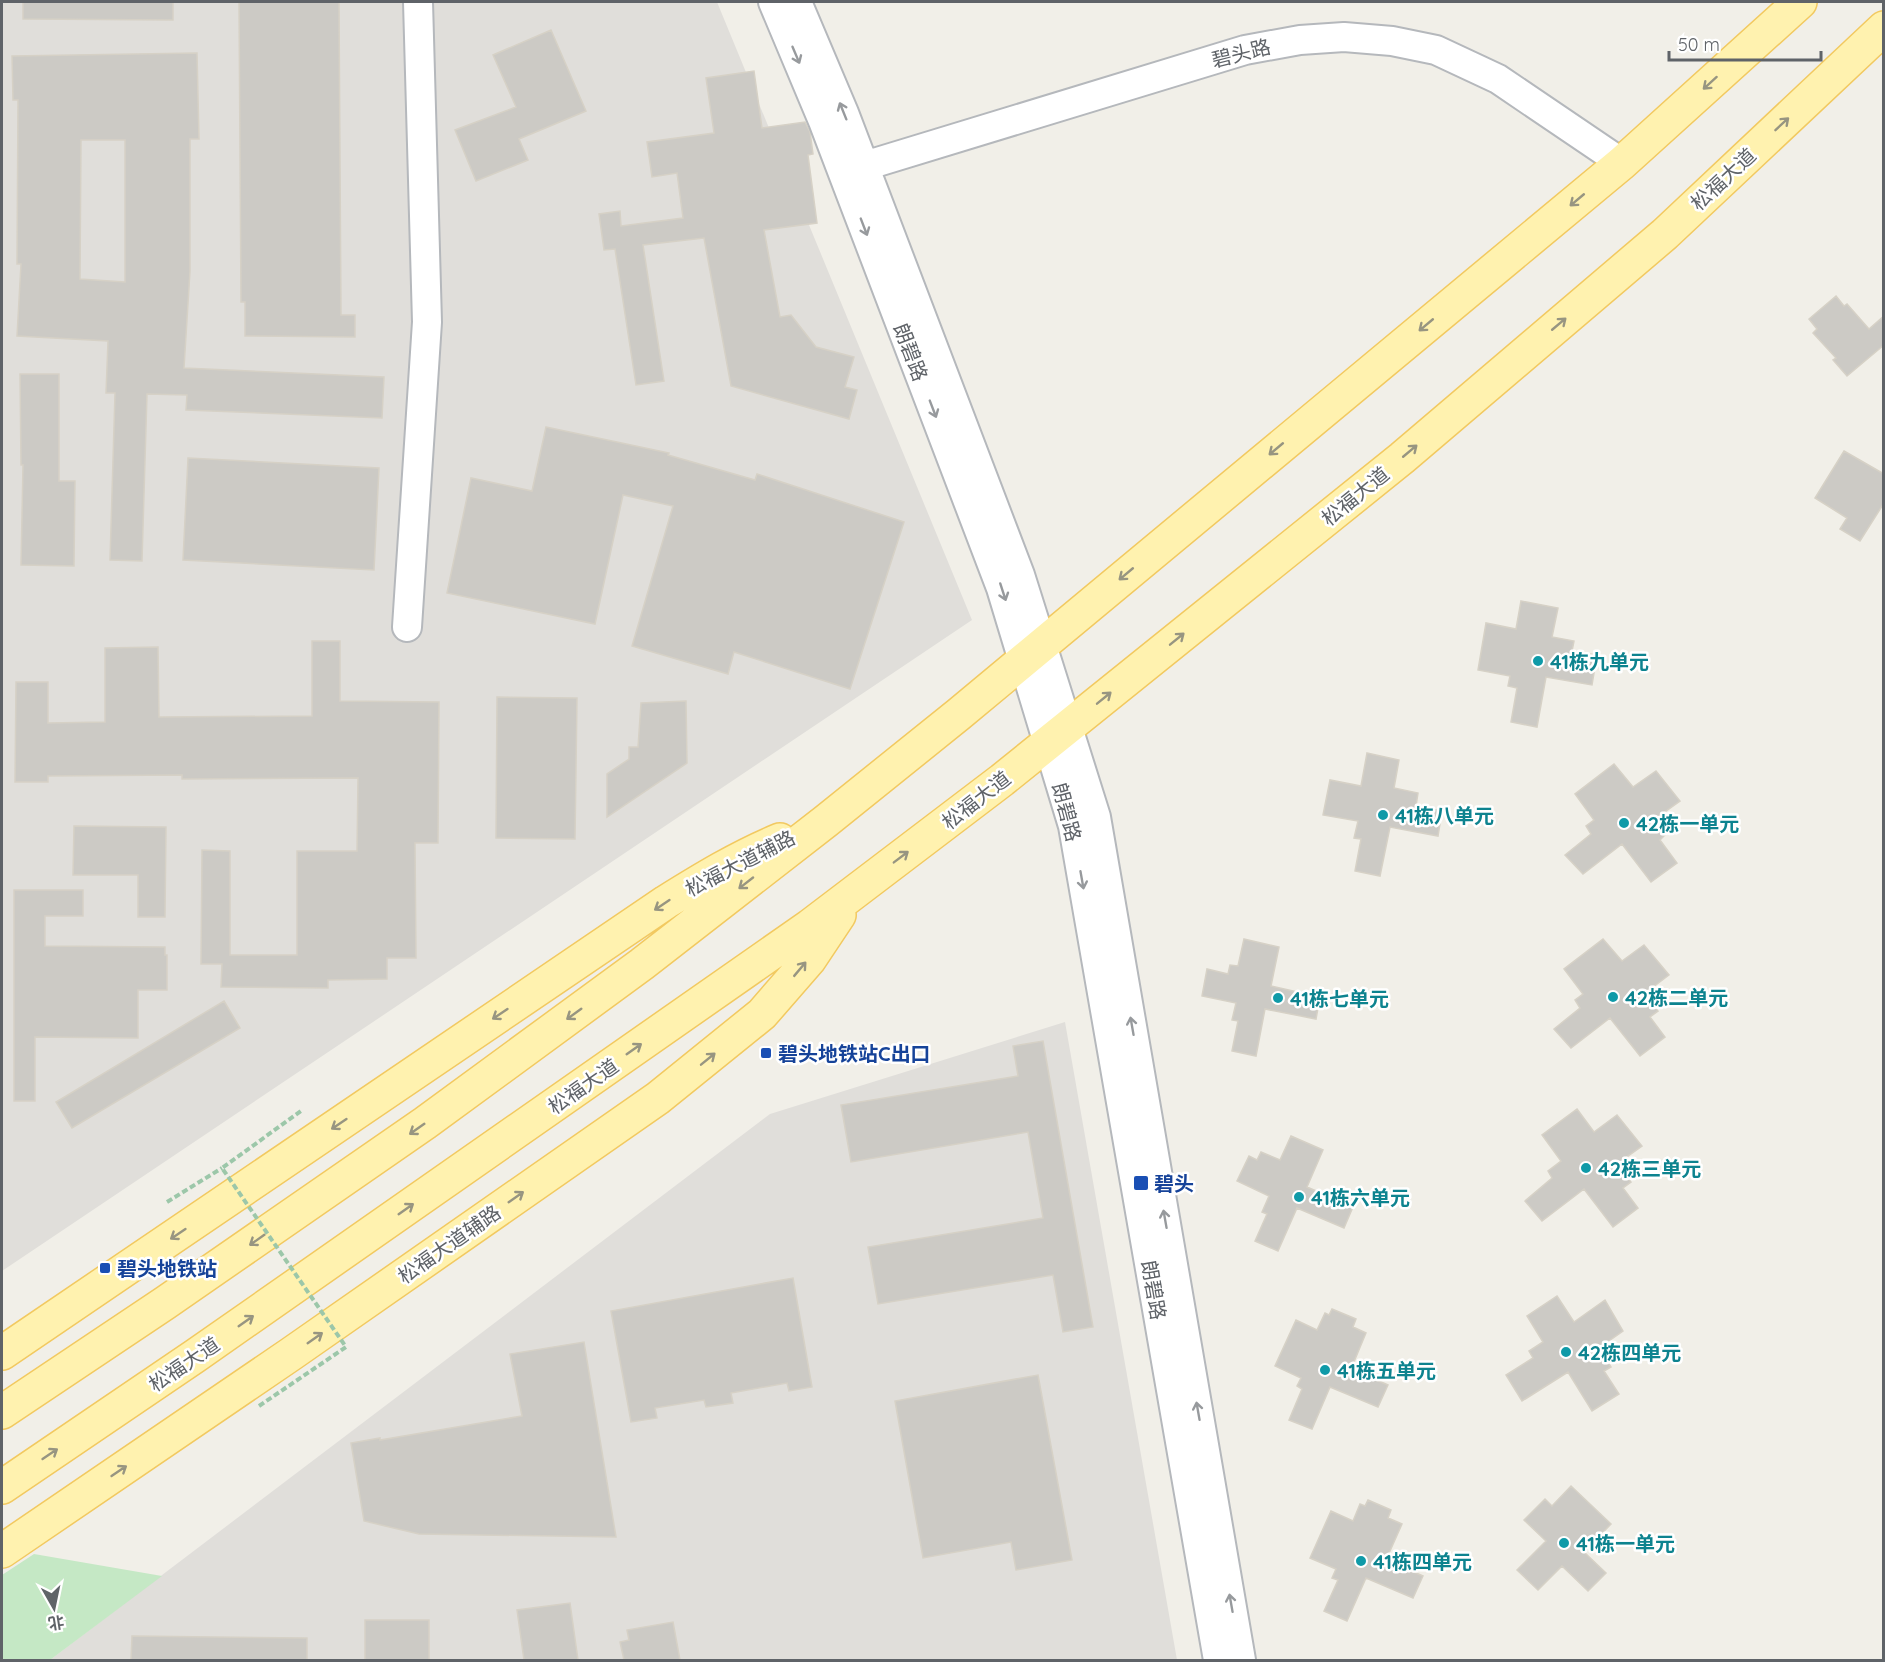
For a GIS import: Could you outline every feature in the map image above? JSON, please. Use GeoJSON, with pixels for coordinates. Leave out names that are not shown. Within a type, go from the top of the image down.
{"type":"FeatureCollection","features":[{"type":"Feature","properties":{"kind":"main road"},"geometry":{"type":"LineString","coordinates":[[2,1412],[175,1296],[425,1123],[642,964],[825,821],[1033,652],[1622,163],[1800,2]]}},
{"type":"Feature","properties":{"kind":"main road","name":"松福大道"},"geometry":{"type":"LineString","coordinates":[[2,1487],[185,1363],[810,927],[1002,780],[1402,458],[1656,242],[1884,28]]}},
{"type":"Feature","properties":{"kind":"main road","name":"松福大道辅路"},"geometry":{"type":"LineString","coordinates":[[2,1353],[666,902],[712,873],[759,848],[825,821]]}},
{"type":"Feature","properties":{"kind":"main road","name":"松福大道辅路"},"geometry":{"type":"LineString","coordinates":[[2,1551],[291,1354],[668,1091],[762,1014],[809,960],[855,892]]}},
{"type":"Feature","properties":{"kind":"street"},"geometry":{"type":"LineString","coordinates":[[407,627],[427,322],[418,2]]}},
{"type":"Feature","properties":{"kind":"street","name":"朗碧路"},"geometry":{"type":"LineString","coordinates":[[773,2],[823,121],[854,169]]}},
{"type":"Feature","properties":{"kind":"street","name":"朗碧路"},"geometry":{"type":"LineString","coordinates":[[797,2],[854,169],[1020,575],[1033,652],[1058,735],[1218,1660]]}},
{"type":"Feature","properties":{"kind":"street","name":"碧头路"},"geometry":{"type":"LineString","coordinates":[[854,169],[1245,50],[1300,40],[1344,37],[1392,41],[1436,50],[1498,79],[1622,163]]}},
{"type":"Feature","properties":{"kind":"street","name":"朗碧路"},"geometry":{"type":"LineString","coordinates":[[1058,735],[1096,817],[1241,1660]]}},
{"type":"Feature","properties":{"kind":"path"},"geometry":{"type":"LineString","coordinates":[[167,1202],[222,1168],[301,1111]]}},
{"type":"Feature","properties":{"kind":"path"},"geometry":{"type":"LineString","coordinates":[[222,1168],[346,1347],[259,1406]]}},
{"type":"Feature","properties":{"kind":"shaded area"},"geometry":{"type":"Polygon","coordinates":[[[2,2],[717,2],[972,620],[2,1271],[2,2]]]}},
{"type":"Feature","properties":{"kind":"shaded area"},"geometry":{"type":"Polygon","coordinates":[[[1065,1022],[1177,1660],[50,1660],[770,1114],[1065,1022]]]}},
{"type":"Feature","properties":{"kind":"green space"},"geometry":{"type":"Polygon","coordinates":[[[34,1554],[162,1576],[50,1660],[2,1660],[2,1575],[34,1554]]]}},
{"type":"Feature","properties":{"kind":"building"},"geometry":{"type":"Polygon","coordinates":[[[23,2],[173,2],[173,20],[23,19],[23,2]]]}},
{"type":"Feature","properties":{"kind":"building"},"geometry":{"type":"Polygon","coordinates":[[[239,2],[339,2],[341,315],[355,315],[355,337],[245,336],[245,302],[241,302],[239,2]]]}},
{"type":"Feature","properties":{"kind":"building"},"geometry":{"type":"Polygon","coordinates":[[[551,30],[586,111],[519,139],[528,160],[476,181],[455,130],[516,107],[493,55],[551,30]]]}},
{"type":"Feature","properties":{"kind":"building"},"geometry":{"type":"Polygon","coordinates":[[[197,53],[199,139],[190,139],[190,271],[184,368],[384,377],[382,418],[186,410],[187,395],[147,394],[142,561],[110,560],[115,393],[106,393],[108,341],[17,336],[21,264],[17,264],[18,100],[13,100],[12,56],[197,53]],[[81,140],[80,279],[125,282],[125,140],[81,140]]]}},
{"type":"Feature","properties":{"kind":"building"},"geometry":{"type":"Polygon","coordinates":[[[754,71],[762,128],[805,122],[810,132],[813,154],[808,155],[817,223],[764,230],[780,317],[791,315],[816,347],[854,357],[845,387],[857,390],[849,419],[731,386],[704,238],[643,245],[664,381],[636,385],[615,249],[604,250],[599,214],[620,211],[621,226],[683,218],[677,173],[652,177],[647,142],[714,133],[706,78],[754,71]]]}},
{"type":"Feature","properties":{"kind":"building"},"geometry":{"type":"Polygon","coordinates":[[[1836,296],[1844,306],[1847,304],[1869,329],[1884,316],[1884,345],[1847,376],[1833,360],[1836,358],[1813,333],[1817,329],[1809,319],[1836,296]]]}},
{"type":"Feature","properties":{"kind":"building"},"geometry":{"type":"Polygon","coordinates":[[[20,374],[59,374],[59,481],[75,481],[74,566],[21,565],[23,465],[21,465],[20,374]]]}},
{"type":"Feature","properties":{"kind":"building"},"geometry":{"type":"Polygon","coordinates":[[[546,427],[669,453],[668,455],[755,480],[757,474],[904,522],[850,689],[734,652],[728,674],[632,646],[673,506],[623,495],[595,624],[447,593],[471,478],[532,491],[546,427]]]}},
{"type":"Feature","properties":{"kind":"building"},"geometry":{"type":"Polygon","coordinates":[[[1844,451],[1884,474],[1884,503],[1860,541],[1840,529],[1847,518],[1815,498],[1844,451]]]}},
{"type":"Feature","properties":{"kind":"building"},"geometry":{"type":"Polygon","coordinates":[[[188,458],[379,468],[374,570],[183,560],[188,458]]]}},
{"type":"Feature","properties":{"kind":"building","name":"41栋九单元"},"geometry":{"type":"Polygon","coordinates":[[[1521,601],[1558,608],[1552,637],[1574,641],[1572,651],[1597,655],[1592,685],[1546,677],[1537,727],[1511,722],[1517,688],[1508,686],[1510,676],[1478,670],[1486,623],[1516,629],[1521,601]]]}},
{"type":"Feature","properties":{"kind":"building"},"geometry":{"type":"Polygon","coordinates":[[[312,641],[340,641],[340,701],[439,702],[438,843],[415,843],[416,958],[387,958],[387,979],[328,980],[328,988],[221,987],[222,964],[201,964],[202,850],[230,851],[230,955],[297,955],[297,851],[357,851],[358,778],[182,779],[182,775],[48,776],[48,782],[15,782],[16,682],[48,682],[48,723],[105,722],[105,648],[158,647],[159,717],[312,716],[312,641]]]}},
{"type":"Feature","properties":{"kind":"building"},"geometry":{"type":"Polygon","coordinates":[[[497,697],[577,698],[575,839],[496,838],[497,697]]]}},
{"type":"Feature","properties":{"kind":"building"},"geometry":{"type":"Polygon","coordinates":[[[686,701],[687,763],[607,817],[607,774],[629,759],[629,747],[638,747],[641,703],[686,701]]]}},
{"type":"Feature","properties":{"kind":"building","name":"41栋八单元"},"geometry":{"type":"Polygon","coordinates":[[[1367,753],[1399,760],[1394,788],[1418,793],[1416,806],[1442,811],[1438,836],[1390,827],[1380,876],[1355,871],[1361,839],[1354,838],[1358,821],[1323,815],[1330,780],[1361,786],[1367,753]]]}},
{"type":"Feature","properties":{"kind":"building","name":"42栋一单元"},"geometry":{"type":"Polygon","coordinates":[[[1614,764],[1633,787],[1656,771],[1680,801],[1655,819],[1665,835],[1660,840],[1677,863],[1651,882],[1622,844],[1583,874],[1565,855],[1591,834],[1586,826],[1594,820],[1575,794],[1614,764]]]}},
{"type":"Feature","properties":{"kind":"building"},"geometry":{"type":"Polygon","coordinates":[[[74,826],[166,827],[165,917],[138,917],[138,875],[73,875],[74,826]]]}},
{"type":"Feature","properties":{"kind":"building"},"geometry":{"type":"Polygon","coordinates":[[[14,890],[83,890],[83,916],[45,916],[45,946],[165,947],[165,955],[167,955],[167,990],[138,990],[138,1038],[35,1037],[35,1101],[14,1101],[14,890]]]}},
{"type":"Feature","properties":{"kind":"building","name":"41栋七单元"},"geometry":{"type":"Polygon","coordinates":[[[1244,939],[1279,947],[1271,986],[1320,997],[1316,1019],[1265,1009],[1256,1056],[1232,1051],[1238,1021],[1232,1020],[1236,1003],[1202,996],[1207,969],[1228,974],[1230,965],[1238,966],[1244,939]]]}},
{"type":"Feature","properties":{"kind":"building","name":"42栋二单元"},"geometry":{"type":"Polygon","coordinates":[[[1603,939],[1622,961],[1644,945],[1669,975],[1644,994],[1658,1011],[1650,1017],[1665,1037],[1640,1056],[1610,1018],[1571,1048],[1554,1029],[1580,1008],[1575,1000],[1583,994],[1564,969],[1603,939]]]}},
{"type":"Feature","properties":{"kind":"building"},"geometry":{"type":"Polygon","coordinates":[[[224,1001],[240,1028],[72,1128],[56,1102],[224,1001]]]}},
{"type":"Feature","properties":{"kind":"building"},"geometry":{"type":"Polygon","coordinates":[[[1043,1041],[1093,1327],[1063,1332],[1053,1275],[878,1304],[868,1247],[1043,1218],[1028,1132],[851,1162],[841,1105],[1018,1076],[1013,1046],[1043,1041]]]}},
{"type":"Feature","properties":{"kind":"building","name":"42栋三单元"},"geometry":{"type":"Polygon","coordinates":[[[1577,1109],[1594,1132],[1617,1115],[1642,1146],[1617,1164],[1631,1182],[1623,1188],[1638,1208],[1613,1227],[1584,1189],[1542,1221],[1525,1201],[1552,1178],[1548,1171],[1561,1161],[1542,1135],[1577,1109]]]}},
{"type":"Feature","properties":{"kind":"building","name":"41栋六单元"},"geometry":{"type":"Polygon","coordinates":[[[1291,1136],[1323,1150],[1307,1187],[1353,1207],[1344,1228],[1297,1208],[1278,1251],[1255,1241],[1267,1214],[1262,1212],[1269,1196],[1237,1181],[1249,1156],[1257,1160],[1261,1152],[1280,1160],[1291,1136]]]}},
{"type":"Feature","properties":{"kind":"building"},"geometry":{"type":"Polygon","coordinates":[[[793,1278],[812,1387],[789,1391],[787,1383],[731,1393],[733,1403],[706,1407],[704,1400],[655,1408],[657,1418],[631,1422],[611,1311],[793,1278]]]}},
{"type":"Feature","properties":{"kind":"building","name":"42栋四单元"},"geometry":{"type":"Polygon","coordinates":[[[1557,1296],[1574,1322],[1605,1300],[1623,1331],[1599,1348],[1611,1367],[1604,1371],[1619,1394],[1592,1411],[1568,1372],[1522,1401],[1506,1375],[1533,1358],[1529,1351],[1543,1342],[1527,1316],[1557,1296]]]}},
{"type":"Feature","properties":{"kind":"building","name":"41栋五单元"},"geometry":{"type":"Polygon","coordinates":[[[1332,1309],[1356,1319],[1353,1327],[1366,1333],[1351,1369],[1388,1385],[1378,1407],[1330,1387],[1312,1429],[1289,1420],[1302,1389],[1297,1386],[1301,1378],[1275,1366],[1296,1320],[1317,1330],[1325,1313],[1329,1315],[1332,1309]]]}},
{"type":"Feature","properties":{"kind":"building"},"geometry":{"type":"Polygon","coordinates":[[[584,1342],[616,1537],[419,1534],[364,1521],[351,1443],[522,1416],[510,1354],[584,1342]]]}},
{"type":"Feature","properties":{"kind":"building"},"geometry":{"type":"Polygon","coordinates":[[[1038,1375],[1072,1560],[1016,1570],[1011,1542],[923,1558],[895,1401],[1038,1375]]]}},
{"type":"Feature","properties":{"kind":"building","name":"41栋一单元"},"geometry":{"type":"Polygon","coordinates":[[[1571,1486],[1611,1524],[1584,1552],[1606,1573],[1588,1591],[1562,1566],[1538,1590],[1517,1570],[1546,1541],[1524,1520],[1545,1499],[1552,1506],[1571,1486]]]}},
{"type":"Feature","properties":{"kind":"building","name":"41栋四单元"},"geometry":{"type":"Polygon","coordinates":[[[1368,1500],[1391,1510],[1388,1518],[1402,1524],[1386,1560],[1423,1576],[1413,1598],[1366,1578],[1347,1621],[1324,1611],[1338,1580],[1332,1578],[1336,1569],[1310,1558],[1331,1511],[1353,1521],[1360,1504],[1365,1506],[1368,1500]]]}},
{"type":"Feature","properties":{"kind":"building"},"geometry":{"type":"Polygon","coordinates":[[[570,1603],[578,1660],[524,1660],[517,1610],[570,1603]]]}},
{"type":"Feature","properties":{"kind":"building"},"geometry":{"type":"Polygon","coordinates":[[[365,1620],[429,1620],[429,1660],[365,1660],[365,1620]]]}},
{"type":"Feature","properties":{"kind":"building"},"geometry":{"type":"Polygon","coordinates":[[[673,1622],[680,1660],[624,1660],[620,1642],[629,1640],[627,1630],[673,1622]]]}},
{"type":"Feature","properties":{"kind":"building"},"geometry":{"type":"Polygon","coordinates":[[[132,1636],[307,1638],[307,1660],[131,1660],[132,1636]]]}},
{"type":"Feature","properties":{"kind":"place","name":"41栋九单元"},"geometry":{"type":"Point","coordinates":[1538,661]}},
{"type":"Feature","properties":{"kind":"place","name":"41栋八单元"},"geometry":{"type":"Point","coordinates":[1383,815]}},
{"type":"Feature","properties":{"kind":"place","name":"42栋一单元"},"geometry":{"type":"Point","coordinates":[1624,823]}},
{"type":"Feature","properties":{"kind":"place","name":"42栋二单元"},"geometry":{"type":"Point","coordinates":[1613,997]}},
{"type":"Feature","properties":{"kind":"place","name":"41栋七单元"},"geometry":{"type":"Point","coordinates":[1278,998]}},
{"type":"Feature","properties":{"kind":"place","name":"碧头地铁站C出口"},"geometry":{"type":"Point","coordinates":[766,1053]}},
{"type":"Feature","properties":{"kind":"place","name":"42栋三单元"},"geometry":{"type":"Point","coordinates":[1586,1168]}},
{"type":"Feature","properties":{"kind":"place","name":"碧头"},"geometry":{"type":"Point","coordinates":[1141,1183]}},
{"type":"Feature","properties":{"kind":"place","name":"41栋六单元"},"geometry":{"type":"Point","coordinates":[1299,1197]}},
{"type":"Feature","properties":{"kind":"place","name":"碧头地铁站"},"geometry":{"type":"Point","coordinates":[105,1268]}},
{"type":"Feature","properties":{"kind":"place","name":"42栋四单元"},"geometry":{"type":"Point","coordinates":[1566,1352]}},
{"type":"Feature","properties":{"kind":"place","name":"41栋五单元"},"geometry":{"type":"Point","coordinates":[1325,1370]}},
{"type":"Feature","properties":{"kind":"place","name":"41栋一单元"},"geometry":{"type":"Point","coordinates":[1564,1543]}},
{"type":"Feature","properties":{"kind":"place","name":"41栋四单元"},"geometry":{"type":"Point","coordinates":[1361,1561]}}]}
